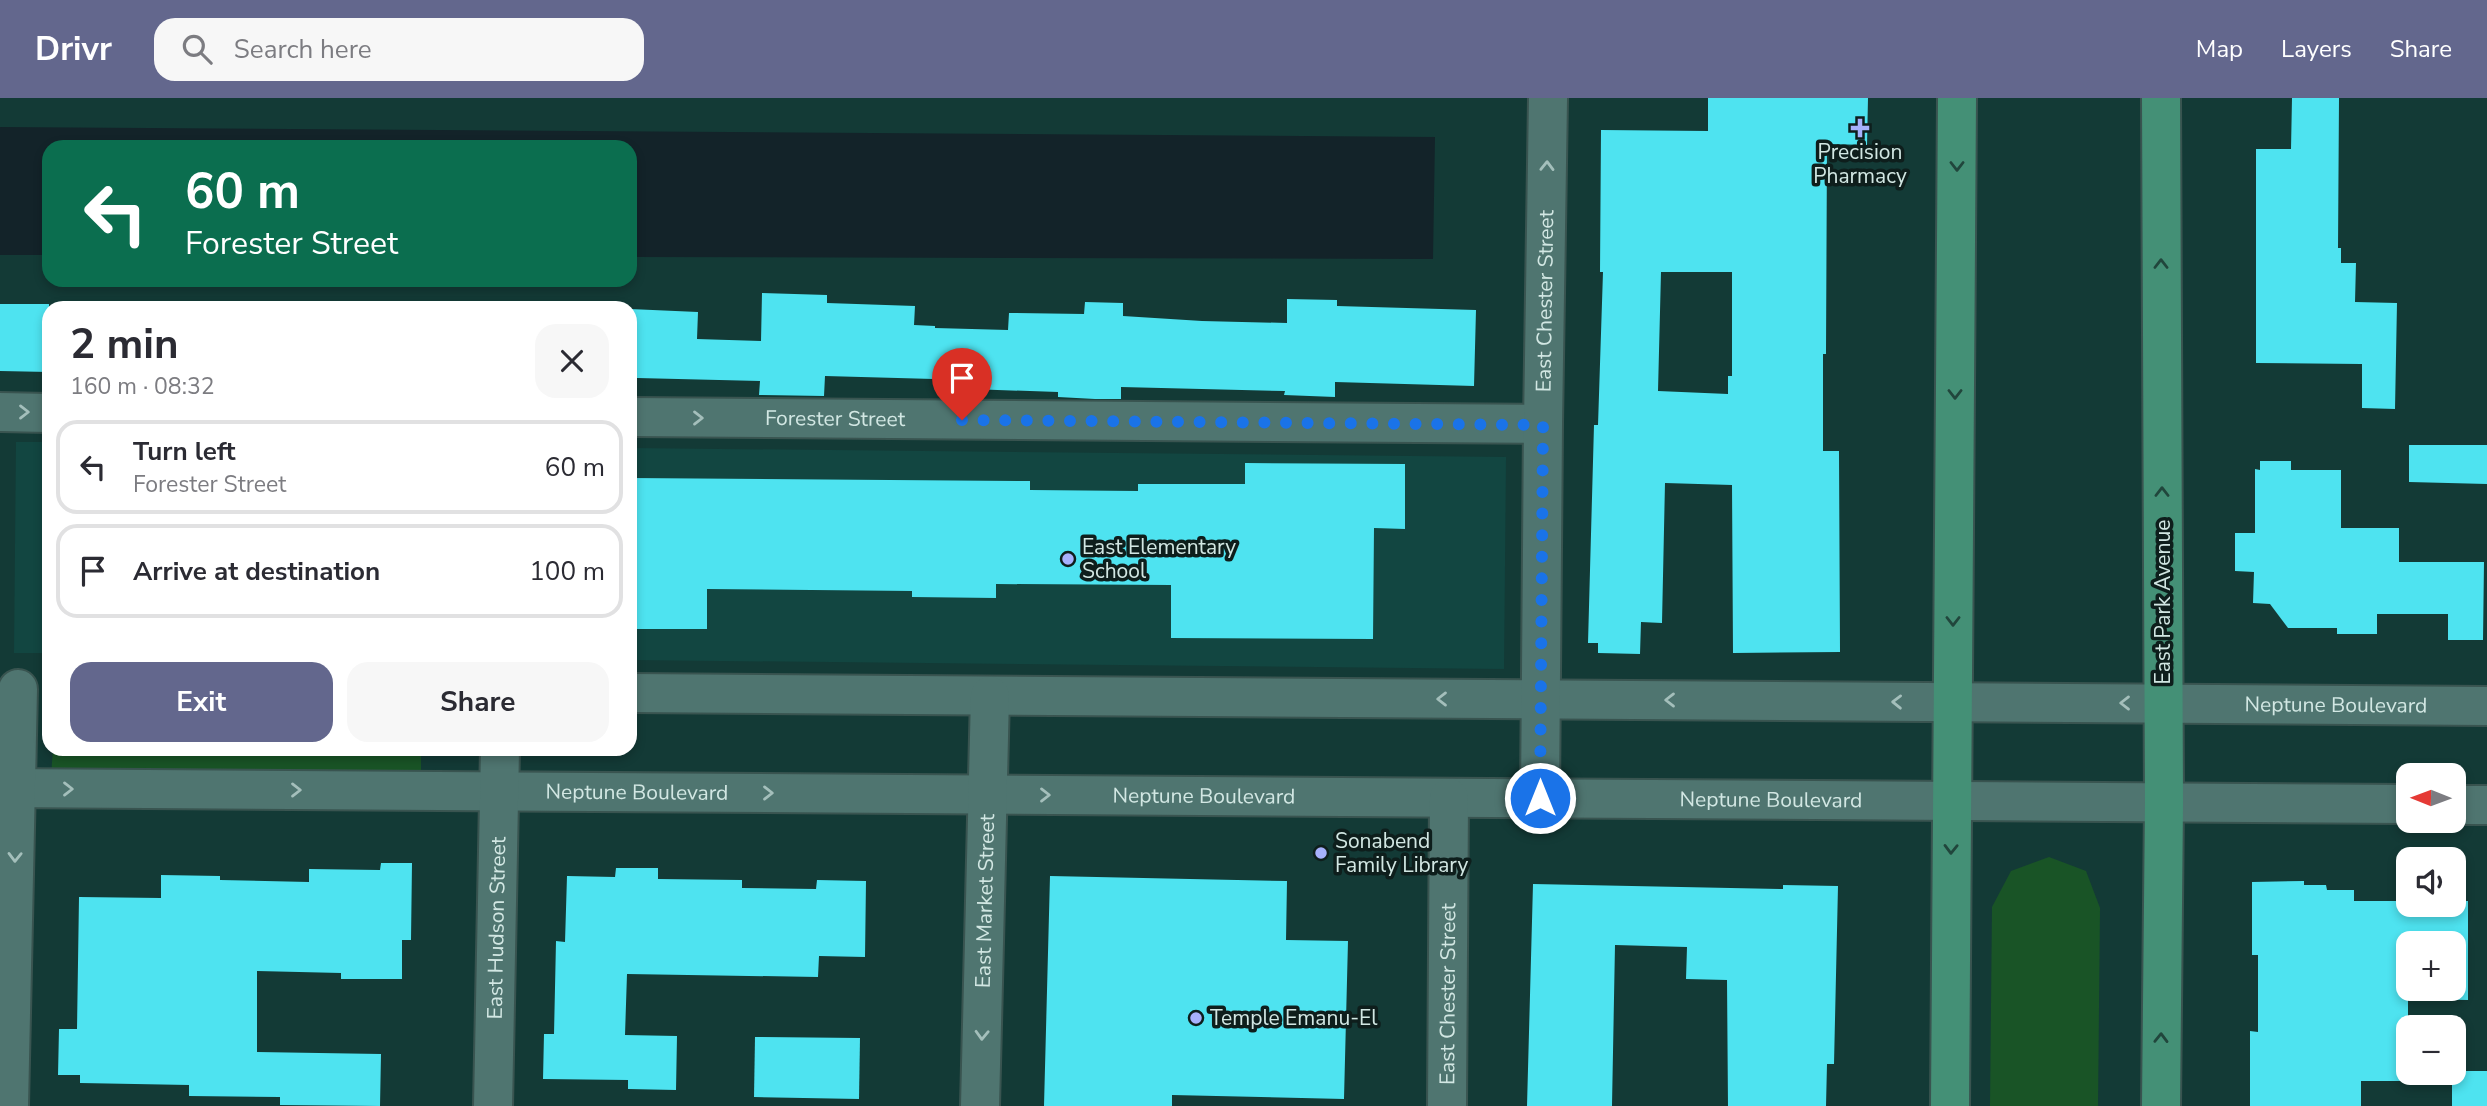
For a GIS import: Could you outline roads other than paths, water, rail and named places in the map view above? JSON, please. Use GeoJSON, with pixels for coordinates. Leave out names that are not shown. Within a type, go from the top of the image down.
{"type":"FeatureCollection","features":[{"type":"Feature","properties":{"kind":"highway"},"geometry":{"type":"LineString","coordinates":[[1950,1106],[1957,98]]}},
{"type":"Feature","properties":{"kind":"highway","name":"East Park Avenue"},"geometry":{"type":"LineString","coordinates":[[2161,98],[2164,803],[2161,1106]]}},
{"type":"Feature","properties":{"kind":"street","name":"East Chester Street"},"geometry":{"type":"LineString","coordinates":[[1540,798],[1548,98]]}},
{"type":"Feature","properties":{"kind":"street"},"geometry":{"type":"LineString","coordinates":[[0,412],[42,412]]}},
{"type":"Feature","properties":{"kind":"street","name":"Forester Street"},"geometry":{"type":"LineString","coordinates":[[637,417],[1543,425]]}},
{"type":"Feature","properties":{"kind":"street"},"geometry":{"type":"LineString","coordinates":[[9,1106],[8,788],[22,689]]}},
{"type":"Feature","properties":{"kind":"street","name":"Neptune Boulevard"},"geometry":{"type":"LineString","coordinates":[[637,693],[2487,706]]}},
{"type":"Feature","properties":{"kind":"street","name":"East Market Street"},"geometry":{"type":"LineString","coordinates":[[980,1106],[990,696]]}},
{"type":"Feature","properties":{"kind":"street","name":"East Hudson Street"},"geometry":{"type":"LineString","coordinates":[[493,1106],[500,756]]}},
{"type":"Feature","properties":{"kind":"street","name":"Neptune Boulevard"},"geometry":{"type":"LineString","coordinates":[[8,788],[2396,804]]}},
{"type":"Feature","properties":{"kind":"street","name":"East Chester Street"},"geometry":{"type":"LineString","coordinates":[[1447,1106],[1449,798]]}},
{"type":"Feature","properties":{"kind":"street"},"geometry":{"type":"LineString","coordinates":[[2466,804],[2487,805]]}},
{"type":"Feature","properties":{"kind":"place","name":"Precision Pharmacy"},"geometry":{"type":"Point","coordinates":[1860,128]}},
{"type":"Feature","properties":{"kind":"place","name":"East Elementary School"},"geometry":{"type":"Point","coordinates":[1068,559]}},
{"type":"Feature","properties":{"kind":"place","name":"Sonabend Family Library"},"geometry":{"type":"Point","coordinates":[1321,853]}},
{"type":"Feature","properties":{"kind":"place","name":"Temple Emanu-El"},"geometry":{"type":"Point","coordinates":[1196,1018]}}]}
